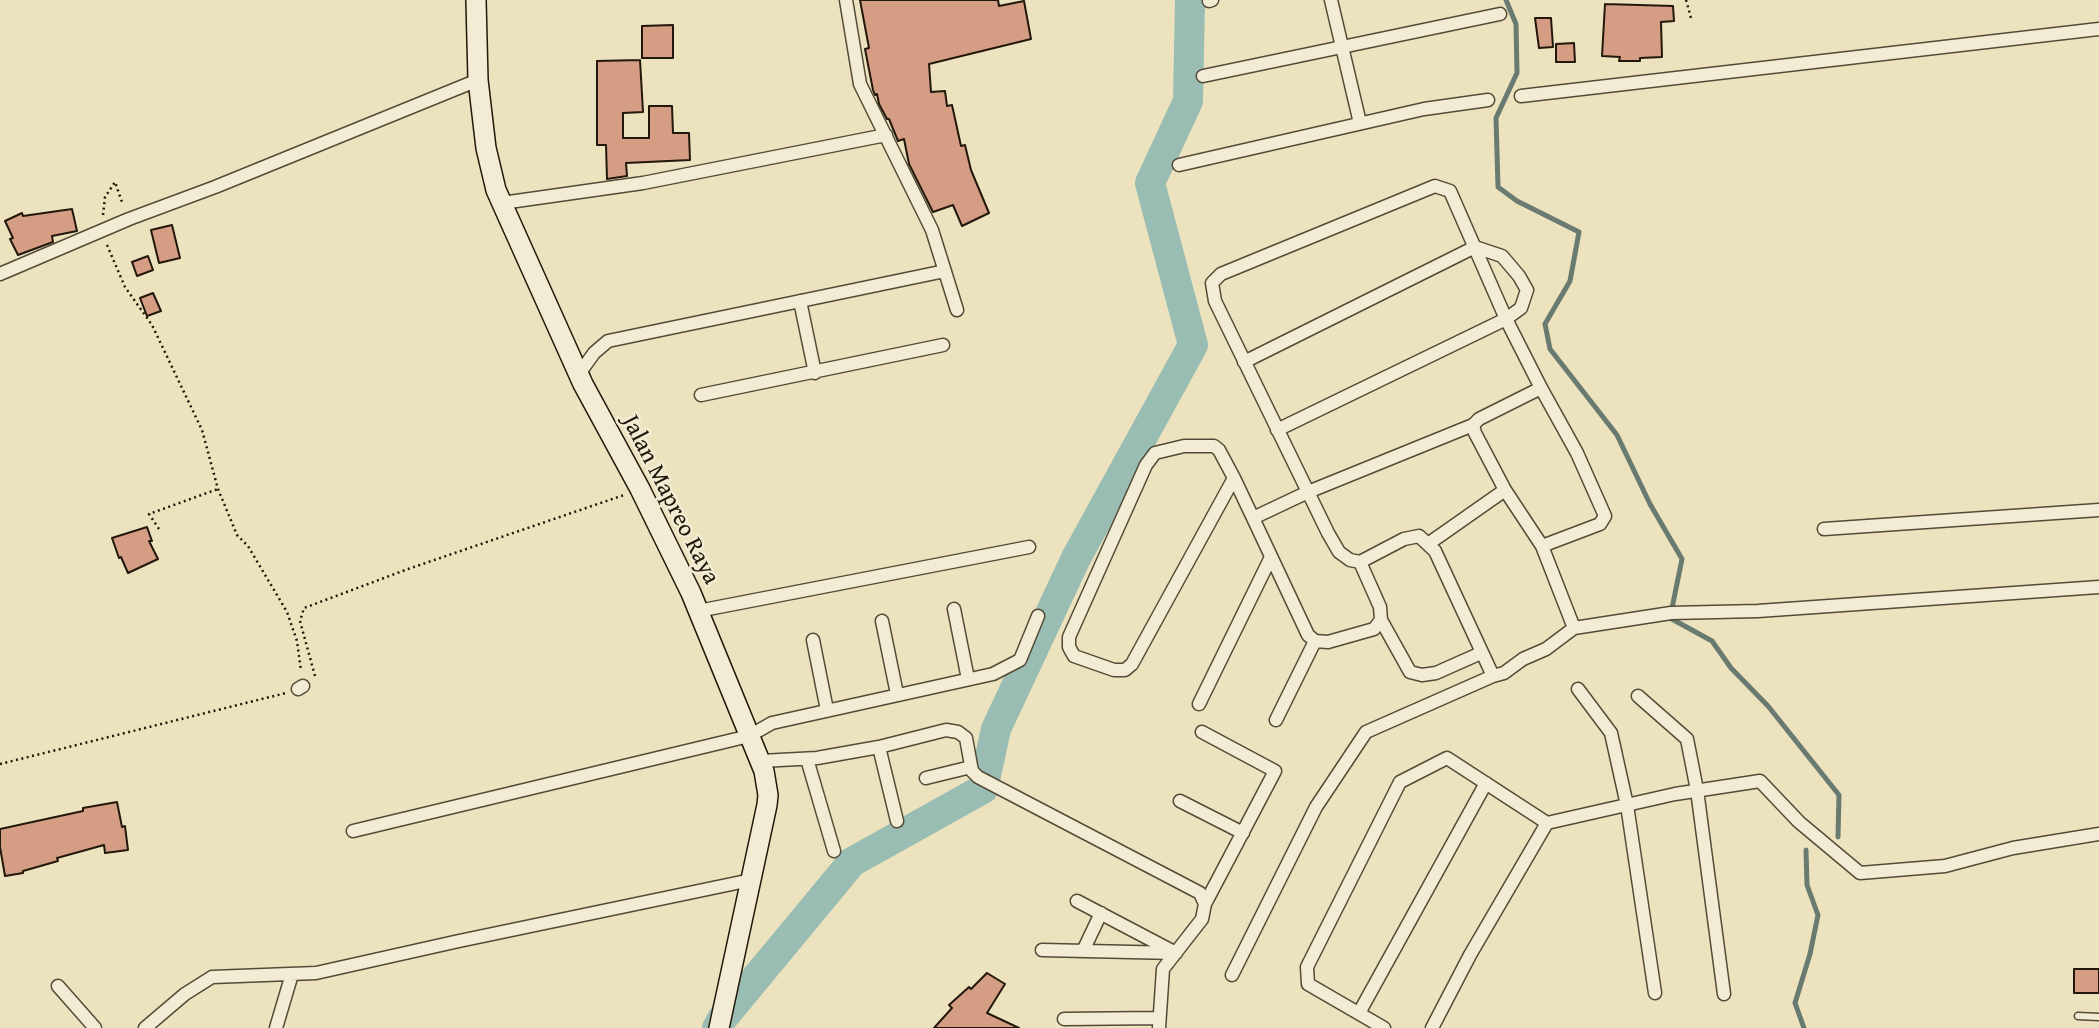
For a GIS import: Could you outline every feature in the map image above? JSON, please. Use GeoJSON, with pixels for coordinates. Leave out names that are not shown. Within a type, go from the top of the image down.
{"type":"FeatureCollection","features":[{"type":"Feature","properties":{"kind":"street","name":"Jalan Mapreo Raya"},"geometry":{"type":"LineString","coordinates":[[476,0],[478,80],[493,182],[579,374],[640,489],[698,611],[748,736],[761,761],[768,795],[719,1028]]}},
{"type":"Feature","properties":{"kind":"street"},"geometry":{"type":"LineString","coordinates":[[846,0],[860,84],[929,222],[957,310]]}},
{"type":"Feature","properties":{"kind":"street"},"geometry":{"type":"LineString","coordinates":[[1331,0],[1360,123]]}},
{"type":"Feature","properties":{"kind":"street"},"geometry":{"type":"LineString","coordinates":[[1203,76],[1500,14]]}},
{"type":"Feature","properties":{"kind":"street"},"geometry":{"type":"LineString","coordinates":[[1521,96],[2099,29]]}},
{"type":"Feature","properties":{"kind":"street"},"geometry":{"type":"LineString","coordinates":[[0,274],[129,219],[478,80]]}},
{"type":"Feature","properties":{"kind":"street"},"geometry":{"type":"LineString","coordinates":[[1179,165],[1424,109],[1488,100]]}},
{"type":"Feature","properties":{"kind":"street"},"geometry":{"type":"LineString","coordinates":[[502,203],[643,183],[886,135]]}},
{"type":"Feature","properties":{"kind":"street"},"geometry":{"type":"LineString","coordinates":[[1493,676],[1435,551],[1419,536],[1404,539],[1360,562],[1339,552],[1215,302],[1212,283],[1221,274],[1435,186],[1450,191],[1506,319],[1577,453],[1605,516],[1600,524],[1542,547]]}},
{"type":"Feature","properties":{"kind":"street"},"geometry":{"type":"LineString","coordinates":[[1244,362],[1475,247],[1502,256],[1527,290],[1521,308],[1506,319],[1278,430]]}},
{"type":"Feature","properties":{"kind":"street"},"geometry":{"type":"LineString","coordinates":[[579,374],[594,352],[608,341],[945,271]]}},
{"type":"Feature","properties":{"kind":"street"},"geometry":{"type":"LineString","coordinates":[[800,301],[815,373]]}},
{"type":"Feature","properties":{"kind":"street"},"geometry":{"type":"LineString","coordinates":[[701,396],[943,345]]}},
{"type":"Feature","properties":{"kind":"street"},"geometry":{"type":"LineString","coordinates":[[1253,518],[1308,492],[1473,425],[1479,419],[1541,388]]}},
{"type":"Feature","properties":{"kind":"street"},"geometry":{"type":"LineString","coordinates":[[1473,425],[1505,490],[1542,547],[1574,628]]}},
{"type":"Feature","properties":{"kind":"street"},"geometry":{"type":"LineString","coordinates":[[1234,478],[1132,664],[1125,670],[1114,670],[1074,656],[1069,647],[1069,637],[1146,465],[1154,453],[1184,446],[1213,446],[1219,450],[1234,478],[1308,635],[1315,641],[1328,642],[1374,629],[1381,620]]}},
{"type":"Feature","properties":{"kind":"street"},"geometry":{"type":"LineString","coordinates":[[1428,544],[1505,490]]}},
{"type":"Feature","properties":{"kind":"street"},"geometry":{"type":"LineString","coordinates":[[1824,529],[2099,510]]}},
{"type":"Feature","properties":{"kind":"street"},"geometry":{"type":"LineString","coordinates":[[698,611],[1029,547]]}},
{"type":"Feature","properties":{"kind":"street"},"geometry":{"type":"LineString","coordinates":[[1199,704],[1271,557]]}},
{"type":"Feature","properties":{"kind":"street"},"geometry":{"type":"LineString","coordinates":[[1360,562],[1380,607],[1381,620],[1410,672],[1422,675],[1436,673],[1481,653]]}},
{"type":"Feature","properties":{"kind":"street"},"geometry":{"type":"LineString","coordinates":[[1232,975],[1316,807],[1366,732],[1504,673],[1523,659],[1540,653],[1574,628],[1671,613],[1758,611],[2099,587]]}},
{"type":"Feature","properties":{"kind":"street"},"geometry":{"type":"LineString","coordinates":[[954,609],[968,679]]}},
{"type":"Feature","properties":{"kind":"street"},"geometry":{"type":"LineString","coordinates":[[353,831],[748,736],[772,723],[993,674],[1020,660],[1038,616]]}},
{"type":"Feature","properties":{"kind":"street"},"geometry":{"type":"LineString","coordinates":[[882,621],[897,694]]}},
{"type":"Feature","properties":{"kind":"street"},"geometry":{"type":"LineString","coordinates":[[813,640],[827,710]]}},
{"type":"Feature","properties":{"kind":"street"},"geometry":{"type":"LineString","coordinates":[[1276,719],[1315,641]]}},
{"type":"Feature","properties":{"kind":"street"},"geometry":{"type":"LineString","coordinates":[[1578,689],[1611,733],[1627,805],[1655,993]]}},
{"type":"Feature","properties":{"kind":"street"},"geometry":{"type":"LineString","coordinates":[[1638,696],[1687,739],[1697,790],[1724,994]]}},
{"type":"Feature","properties":{"kind":"street"},"geometry":{"type":"LineString","coordinates":[[761,761],[807,759],[879,747],[946,730],[958,732],[966,738],[971,767],[978,777],[1200,893],[1205,904]]}},
{"type":"Feature","properties":{"kind":"street"},"geometry":{"type":"LineString","coordinates":[[1064,1019],[1159,1023],[1163,969],[1202,919],[1205,904],[1275,771],[1202,732]]}},
{"type":"Feature","properties":{"kind":"street"},"geometry":{"type":"LineString","coordinates":[[879,747],[897,821]]}},
{"type":"Feature","properties":{"kind":"street"},"geometry":{"type":"LineString","coordinates":[[1384,1028],[1308,984],[1307,967],[1400,782],[1447,758],[1547,823],[1697,790],[1760,780],[1799,822],[1860,873],[1945,866],[2013,848],[2099,834]]}},
{"type":"Feature","properties":{"kind":"street"},"geometry":{"type":"LineString","coordinates":[[807,759],[834,851]]}},
{"type":"Feature","properties":{"kind":"street"},"geometry":{"type":"LineString","coordinates":[[926,778],[971,767]]}},
{"type":"Feature","properties":{"kind":"street"},"geometry":{"type":"LineString","coordinates":[[1359,1013],[1486,783]]}},
{"type":"Feature","properties":{"kind":"street"},"geometry":{"type":"LineString","coordinates":[[1180,801],[1243,833]]}},
{"type":"Feature","properties":{"kind":"street"},"geometry":{"type":"LineString","coordinates":[[1432,1028],[1470,955],[1547,823]]}},
{"type":"Feature","properties":{"kind":"street"},"geometry":{"type":"LineString","coordinates":[[145,1028],[185,995],[212,978],[316,973],[460,940],[751,880]]}},
{"type":"Feature","properties":{"kind":"street"},"geometry":{"type":"LineString","coordinates":[[1077,901],[1176,953]]}},
{"type":"Feature","properties":{"kind":"street"},"geometry":{"type":"LineString","coordinates":[[1083,951],[1101,913]]}},
{"type":"Feature","properties":{"kind":"street"},"geometry":{"type":"LineString","coordinates":[[1042,950],[1176,953]]}},
{"type":"Feature","properties":{"kind":"street"},"geometry":{"type":"LineString","coordinates":[[276,1028],[292,974]]}},
{"type":"Feature","properties":{"kind":"street"},"geometry":{"type":"LineString","coordinates":[[58,986],[95,1028]]}},
{"type":"Feature","properties":{"kind":"lane"},"geometry":{"type":"LineString","coordinates":[[2078,1016],[2099,1017]]}},
{"type":"Feature","properties":{"kind":"path"},"geometry":{"type":"LineString","coordinates":[[1686,0],[1691,18]]}},
{"type":"Feature","properties":{"kind":"path"},"geometry":{"type":"LineString","coordinates":[[103,220],[105,197],[115,182],[129,219]]}},
{"type":"Feature","properties":{"kind":"path"},"geometry":{"type":"LineString","coordinates":[[105,240],[125,287],[152,325],[201,430],[218,489],[237,535],[248,546],[287,612],[305,685]]}},
{"type":"Feature","properties":{"kind":"path"},"geometry":{"type":"LineString","coordinates":[[159,529],[149,514],[218,489]]}},
{"type":"Feature","properties":{"kind":"path"},"geometry":{"type":"LineString","coordinates":[[0,764],[73,744],[261,701],[305,685],[314,673],[300,621],[304,608],[640,489]]}},
{"type":"Feature","properties":{"kind":"building"},"geometry":{"type":"Polygon","coordinates":[[[860,0],[998,0],[999,6],[1024,1],[1031,39],[929,64],[931,92],[945,91],[947,106],[952,105],[961,146],[965,145],[971,170],[989,213],[962,226],[953,205],[933,212],[909,164],[904,139],[898,141],[873,90],[860,0]]]}},
{"type":"Feature","properties":{"kind":"building"},"geometry":{"type":"Polygon","coordinates":[[[1605,4],[1673,6],[1674,21],[1661,22],[1662,57],[1619,61],[1620,57],[1602,56],[1605,4]]]}},
{"type":"Feature","properties":{"kind":"building"},"geometry":{"type":"Polygon","coordinates":[[[1535,18],[1551,18],[1553,47],[1539,48],[1535,18]]]}},
{"type":"Feature","properties":{"kind":"building"},"geometry":{"type":"Polygon","coordinates":[[[673,25],[673,58],[642,58],[642,26],[673,25]]]}},
{"type":"Feature","properties":{"kind":"building"},"geometry":{"type":"Polygon","coordinates":[[[1574,43],[1575,62],[1556,62],[1556,44],[1574,43]]]}},
{"type":"Feature","properties":{"kind":"building"},"geometry":{"type":"Polygon","coordinates":[[[640,60],[643,112],[623,113],[623,138],[649,138],[649,106],[672,106],[673,133],[689,133],[690,160],[626,163],[627,176],[607,179],[606,145],[597,145],[597,61],[640,60]]]}},
{"type":"Feature","properties":{"kind":"building"},"geometry":{"type":"Polygon","coordinates":[[[72,209],[77,231],[52,236],[53,242],[18,255],[5,221],[22,213],[23,216],[72,209]]]}},
{"type":"Feature","properties":{"kind":"building"},"geometry":{"type":"Polygon","coordinates":[[[172,225],[180,258],[159,263],[151,230],[172,225]]]}},
{"type":"Feature","properties":{"kind":"building"},"geometry":{"type":"Polygon","coordinates":[[[148,256],[153,270],[137,276],[132,262],[148,256]]]}},
{"type":"Feature","properties":{"kind":"building"},"geometry":{"type":"Polygon","coordinates":[[[153,293],[161,311],[147,316],[140,298],[153,293]]]}},
{"type":"Feature","properties":{"kind":"building"},"geometry":{"type":"Polygon","coordinates":[[[147,527],[152,541],[149,541],[158,559],[128,573],[112,538],[147,527]]]}},
{"type":"Feature","properties":{"kind":"building"},"geometry":{"type":"Polygon","coordinates":[[[117,802],[122,827],[125,826],[128,850],[105,853],[104,845],[57,858],[58,861],[23,873],[5,876],[0,829],[117,802]]]}},
{"type":"Feature","properties":{"kind":"building"},"geometry":{"type":"Polygon","coordinates":[[[2074,969],[2099,969],[2099,993],[2074,993],[2074,969]]]}},
{"type":"Feature","properties":{"kind":"building"},"geometry":{"type":"Polygon","coordinates":[[[987,973],[1005,984],[987,1013],[1019,1028],[934,1028],[952,1008],[949,1005],[987,973]]]}},
{"type":"Feature","properties":{"kind":"waterway"},"geometry":{"type":"LineString","coordinates":[[717,1028],[852,862],[983,789],[996,729],[1076,558],[1193,345],[1150,183],[1188,101],[1190,0]]}},
{"type":"Feature","properties":{"kind":"waterway"},"geometry":{"type":"LineString","coordinates":[[1506,0],[1516,24],[1517,73],[1496,118],[1498,187],[1517,201],[1579,232],[1570,281],[1545,324],[1550,349],[1617,435],[1650,504],[1682,559],[1670,618],[1712,641],[1731,668],[1768,706],[1839,795],[1838,837]]}},
{"type":"Feature","properties":{"kind":"waterway"},"geometry":{"type":"LineString","coordinates":[[1804,1028],[1795,1003],[1810,954],[1818,915],[1807,885],[1806,850]]}}]}
